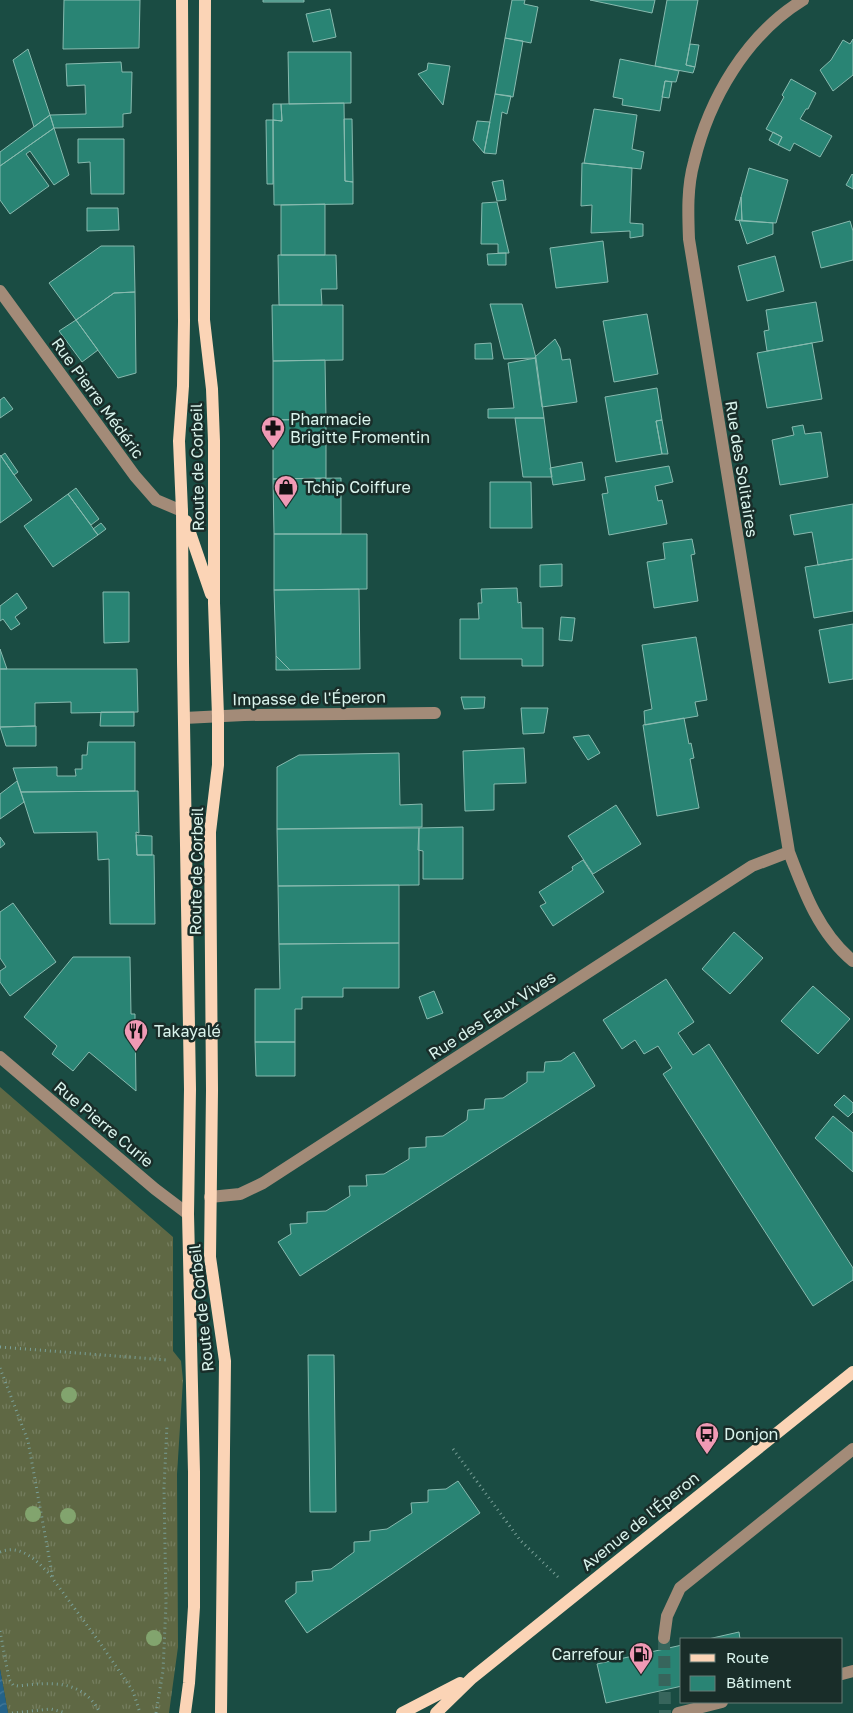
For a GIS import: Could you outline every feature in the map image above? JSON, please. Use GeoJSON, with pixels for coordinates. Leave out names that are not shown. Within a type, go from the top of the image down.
{"type":"FeatureCollection","features":[{"type":"Feature","properties":{"kind":"main road","name":"Route de Corbeil"},"geometry":{"type":"LineString","coordinates":[[182,0],[184,321],[183,386],[179,441],[182,511],[190,1089],[188,1214],[194,1472],[194,1607],[189,1683],[184,1713]]}},
{"type":"Feature","properties":{"kind":"main road","name":"Route de Corbeil"},"geometry":{"type":"LineString","coordinates":[[205,0],[204,320],[212,389],[214,433],[214,603],[218,716],[218,765],[210,832],[212,1090],[210,1257],[225,1362],[221,1713]]}},
{"type":"Feature","properties":{"kind":"main road"},"geometry":{"type":"LineString","coordinates":[[182,511],[214,603]]}},
{"type":"Feature","properties":{"kind":"main road","name":"Avenue de l'Éperon"},"geometry":{"type":"LineString","coordinates":[[436,1713],[472,1678],[853,1372]]}},
{"type":"Feature","properties":{"kind":"main road","name":"Avenue de l'Éperon"},"geometry":{"type":"LineString","coordinates":[[402,1713],[472,1678]]}},
{"type":"Feature","properties":{"kind":"street","name":"Rue des Solitaires"},"geometry":{"type":"LineString","coordinates":[[803,0],[769,26],[740,59],[719,93],[704,127],[693,163],[688,201],[688,239],[789,852],[807,900],[825,930],[853,961]]}},
{"type":"Feature","properties":{"kind":"street","name":"Rue Pierre Médéric"},"geometry":{"type":"LineString","coordinates":[[0,290],[135,476],[156,500],[182,511]]}},
{"type":"Feature","properties":{"kind":"street","name":"Impasse de l'Éperon"},"geometry":{"type":"LineString","coordinates":[[184,718],[435,712]]}},
{"type":"Feature","properties":{"kind":"street","name":"Rue des Eaux Vives"},"geometry":{"type":"LineString","coordinates":[[210,1197],[240,1194],[263,1183],[752,866],[789,852]]}},
{"type":"Feature","properties":{"kind":"street","name":"Rue Pierre Curie"},"geometry":{"type":"LineString","coordinates":[[0,1057],[188,1214]]}},
{"type":"Feature","properties":{"kind":"street"},"geometry":{"type":"LineString","coordinates":[[664,1638],[667,1616],[680,1588],[853,1449]]}},
{"type":"Feature","properties":{"kind":"street"},"geometry":{"type":"LineString","coordinates":[[678,1713],[718,1703]]}},
{"type":"Feature","properties":{"kind":"path"},"geometry":{"type":"LineString","coordinates":[[0,1347],[192,1362]]}},
{"type":"Feature","properties":{"kind":"path"},"geometry":{"type":"LineString","coordinates":[[0,1368],[28,1441],[53,1579]]}},
{"type":"Feature","properties":{"kind":"path"},"geometry":{"type":"LineString","coordinates":[[156,1713],[163,1671],[166,1604],[164,1488],[168,1419]]}},
{"type":"Feature","properties":{"kind":"path"},"geometry":{"type":"LineString","coordinates":[[453,1449],[520,1540],[551,1569],[573,1596]]}},
{"type":"Feature","properties":{"kind":"path"},"geometry":{"type":"LineString","coordinates":[[0,1552],[9,1548],[16,1549],[40,1564],[100,1643],[133,1692],[140,1713]]}},
{"type":"Feature","properties":{"kind":"path"},"geometry":{"type":"LineString","coordinates":[[0,1631],[9,1680],[14,1685],[58,1684],[71,1687],[84,1692],[96,1705],[100,1713]]}},
{"type":"Feature","properties":{"kind":"path"},"geometry":{"type":"LineString","coordinates":[[12,1713],[51,1709],[66,1713]]}},
{"type":"Feature","properties":{"kind":"green space"},"geometry":{"type":"Polygon","coordinates":[[[0,1087],[173,1237],[173,1351],[181,1361],[183,1380],[177,1474],[178,1647],[169,1713],[8,1713],[0,1669],[0,1087]]]}},
{"type":"Feature","properties":{"kind":"water"},"geometry":{"type":"Polygon","coordinates":[[[0,1669],[8,1713],[0,1713],[0,1669]]]}},
{"type":"Feature","properties":{"kind":"building"},"geometry":{"type":"Polygon","coordinates":[[[64,0],[140,0],[139,48],[63,49],[64,0]]]}},
{"type":"Feature","properties":{"kind":"building"},"geometry":{"type":"Polygon","coordinates":[[[263,0],[304,0],[304,2],[263,2],[263,0]]]}},
{"type":"Feature","properties":{"kind":"building"},"geometry":{"type":"Polygon","coordinates":[[[512,0],[525,0],[524,4],[538,7],[531,43],[505,38],[512,0]]]}},
{"type":"Feature","properties":{"kind":"building"},"geometry":{"type":"Polygon","coordinates":[[[590,0],[655,0],[652,13],[590,0]]]}},
{"type":"Feature","properties":{"kind":"building"},"geometry":{"type":"Polygon","coordinates":[[[667,0],[698,0],[686,65],[695,67],[693,73],[655,66],[667,0]]]}},
{"type":"Feature","properties":{"kind":"building"},"geometry":{"type":"Polygon","coordinates":[[[330,9],[336,37],[313,42],[306,14],[330,9]]]}},
{"type":"Feature","properties":{"kind":"building"},"geometry":{"type":"Polygon","coordinates":[[[505,38],[523,41],[513,97],[495,94],[505,38]]]}},
{"type":"Feature","properties":{"kind":"building"},"geometry":{"type":"Polygon","coordinates":[[[853,39],[853,75],[833,91],[820,70],[831,60],[843,40],[850,44],[853,39]]]}},
{"type":"Feature","properties":{"kind":"building"},"geometry":{"type":"Polygon","coordinates":[[[690,44],[699,45],[695,67],[686,65],[690,44]]]}},
{"type":"Feature","properties":{"kind":"building"},"geometry":{"type":"Polygon","coordinates":[[[28,49],[50,115],[34,127],[13,60],[28,49]]]}},
{"type":"Feature","properties":{"kind":"building"},"geometry":{"type":"Polygon","coordinates":[[[288,52],[351,52],[351,103],[289,104],[288,52]]]}},
{"type":"Feature","properties":{"kind":"building"},"geometry":{"type":"Polygon","coordinates":[[[620,59],[679,71],[676,82],[665,81],[660,111],[622,105],[623,99],[613,97],[620,59]]]}},
{"type":"Feature","properties":{"kind":"building"},"geometry":{"type":"Polygon","coordinates":[[[121,62],[122,72],[132,72],[131,113],[123,114],[123,127],[54,128],[50,115],[86,114],[85,85],[67,86],[66,64],[121,62]]]}},
{"type":"Feature","properties":{"kind":"building"},"geometry":{"type":"Polygon","coordinates":[[[428,63],[450,66],[443,105],[418,74],[427,70],[428,63]]]}},
{"type":"Feature","properties":{"kind":"building"},"geometry":{"type":"Polygon","coordinates":[[[791,79],[816,93],[808,109],[806,109],[800,119],[832,136],[820,157],[794,143],[790,151],[778,145],[782,137],[766,129],[784,97],[782,95],[791,79]]]}},
{"type":"Feature","properties":{"kind":"building"},"geometry":{"type":"Polygon","coordinates":[[[665,81],[672,82],[669,98],[662,97],[665,81]]]}},
{"type":"Feature","properties":{"kind":"building"},"geometry":{"type":"Polygon","coordinates":[[[495,94],[511,96],[507,114],[502,112],[496,154],[484,153],[495,94]]]}},
{"type":"Feature","properties":{"kind":"building"},"geometry":{"type":"Polygon","coordinates":[[[344,103],[345,181],[353,182],[353,204],[274,205],[273,120],[282,121],[281,104],[344,103]]]}},
{"type":"Feature","properties":{"kind":"building"},"geometry":{"type":"Polygon","coordinates":[[[273,104],[281,104],[282,121],[273,120],[273,104]]]}},
{"type":"Feature","properties":{"kind":"building"},"geometry":{"type":"Polygon","coordinates":[[[594,109],[637,115],[632,149],[644,152],[641,169],[584,163],[594,109]]]}},
{"type":"Feature","properties":{"kind":"building"},"geometry":{"type":"Polygon","coordinates":[[[50,115],[54,128],[0,166],[0,152],[50,115]]]}},
{"type":"Feature","properties":{"kind":"building"},"geometry":{"type":"Polygon","coordinates":[[[344,119],[352,119],[353,182],[345,181],[344,119]]]}},
{"type":"Feature","properties":{"kind":"building"},"geometry":{"type":"Polygon","coordinates":[[[266,120],[273,120],[273,184],[267,184],[266,120]]]}},
{"type":"Feature","properties":{"kind":"building"},"geometry":{"type":"Polygon","coordinates":[[[477,121],[490,122],[484,153],[473,140],[477,121]]]}},
{"type":"Feature","properties":{"kind":"building"},"geometry":{"type":"Polygon","coordinates":[[[54,128],[69,175],[54,185],[30,151],[26,154],[49,186],[10,214],[0,200],[0,166],[54,128]]]}},
{"type":"Feature","properties":{"kind":"building"},"geometry":{"type":"Polygon","coordinates":[[[773,132],[782,137],[778,145],[769,140],[773,132]]]}},
{"type":"Feature","properties":{"kind":"building"},"geometry":{"type":"Polygon","coordinates":[[[78,139],[124,139],[124,194],[91,194],[90,162],[78,163],[78,139]]]}},
{"type":"Feature","properties":{"kind":"building"},"geometry":{"type":"Polygon","coordinates":[[[582,163],[632,168],[630,223],[643,224],[643,236],[630,238],[630,231],[591,233],[592,205],[581,206],[582,163]]]}},
{"type":"Feature","properties":{"kind":"building"},"geometry":{"type":"Polygon","coordinates":[[[749,168],[788,180],[776,223],[742,221],[741,197],[749,168]]]}},
{"type":"Feature","properties":{"kind":"building"},"geometry":{"type":"Polygon","coordinates":[[[853,175],[853,189],[846,185],[853,175]]]}},
{"type":"Feature","properties":{"kind":"building"},"geometry":{"type":"Polygon","coordinates":[[[503,180],[506,200],[497,201],[492,182],[503,180]]]}},
{"type":"Feature","properties":{"kind":"building"},"geometry":{"type":"Polygon","coordinates":[[[741,197],[742,221],[735,220],[741,197]]]}},
{"type":"Feature","properties":{"kind":"building"},"geometry":{"type":"Polygon","coordinates":[[[497,202],[509,253],[498,253],[498,244],[481,244],[482,203],[497,202]]]}},
{"type":"Feature","properties":{"kind":"building"},"geometry":{"type":"Polygon","coordinates":[[[325,204],[325,255],[281,255],[281,205],[325,204]]]}},
{"type":"Feature","properties":{"kind":"building"},"geometry":{"type":"Polygon","coordinates":[[[87,208],[118,208],[119,230],[87,231],[87,208]]]}},
{"type":"Feature","properties":{"kind":"building"},"geometry":{"type":"Polygon","coordinates":[[[739,220],[773,223],[773,234],[747,244],[739,220]]]}},
{"type":"Feature","properties":{"kind":"building"},"geometry":{"type":"Polygon","coordinates":[[[850,221],[853,231],[853,260],[821,268],[812,232],[850,221]]]}},
{"type":"Feature","properties":{"kind":"building"},"geometry":{"type":"Polygon","coordinates":[[[603,241],[608,282],[556,288],[550,248],[603,241]]]}},
{"type":"Feature","properties":{"kind":"building"},"geometry":{"type":"Polygon","coordinates":[[[101,246],[134,246],[135,292],[114,293],[76,320],[49,283],[101,246]]]}},
{"type":"Feature","properties":{"kind":"building"},"geometry":{"type":"Polygon","coordinates":[[[506,253],[506,265],[488,265],[487,254],[506,253]]]}},
{"type":"Feature","properties":{"kind":"building"},"geometry":{"type":"Polygon","coordinates":[[[278,255],[336,255],[337,289],[321,289],[322,305],[279,305],[278,255]]]}},
{"type":"Feature","properties":{"kind":"building"},"geometry":{"type":"Polygon","coordinates":[[[775,256],[784,291],[747,301],[738,266],[775,256]]]}},
{"type":"Feature","properties":{"kind":"building"},"geometry":{"type":"Polygon","coordinates":[[[135,292],[136,373],[118,378],[76,320],[114,293],[135,292]]]}},
{"type":"Feature","properties":{"kind":"building"},"geometry":{"type":"Polygon","coordinates":[[[816,302],[823,341],[767,351],[764,331],[769,330],[766,310],[816,302]]]}},
{"type":"Feature","properties":{"kind":"building"},"geometry":{"type":"Polygon","coordinates":[[[490,304],[522,304],[536,358],[504,359],[490,304]]]}},
{"type":"Feature","properties":{"kind":"building"},"geometry":{"type":"Polygon","coordinates":[[[272,305],[343,305],[343,360],[273,361],[272,305]]]}},
{"type":"Feature","properties":{"kind":"building"},"geometry":{"type":"Polygon","coordinates":[[[647,314],[658,374],[614,382],[603,321],[647,314]]]}},
{"type":"Feature","properties":{"kind":"building"},"geometry":{"type":"Polygon","coordinates":[[[76,320],[98,350],[82,362],[59,331],[76,320]]]}},
{"type":"Feature","properties":{"kind":"building"},"geometry":{"type":"Polygon","coordinates":[[[555,339],[560,348],[562,360],[570,359],[577,402],[542,407],[535,357],[555,339]]]}},
{"type":"Feature","properties":{"kind":"building"},"geometry":{"type":"Polygon","coordinates":[[[491,343],[493,359],[475,359],[475,344],[491,343]]]}},
{"type":"Feature","properties":{"kind":"building"},"geometry":{"type":"Polygon","coordinates":[[[812,343],[822,399],[767,408],[757,353],[812,343]]]}},
{"type":"Feature","properties":{"kind":"building"},"geometry":{"type":"Polygon","coordinates":[[[536,358],[544,418],[488,418],[488,409],[514,408],[508,363],[536,358]]]}},
{"type":"Feature","properties":{"kind":"building"},"geometry":{"type":"Polygon","coordinates":[[[325,360],[326,419],[273,420],[273,361],[325,360]]]}},
{"type":"Feature","properties":{"kind":"building"},"geometry":{"type":"Polygon","coordinates":[[[657,388],[662,420],[656,421],[662,454],[616,462],[605,397],[657,388]]]}},
{"type":"Feature","properties":{"kind":"building"},"geometry":{"type":"Polygon","coordinates":[[[4,397],[13,409],[0,418],[0,400],[4,397]]]}},
{"type":"Feature","properties":{"kind":"building"},"geometry":{"type":"Polygon","coordinates":[[[515,418],[544,418],[552,477],[523,477],[515,418]]]}},
{"type":"Feature","properties":{"kind":"building"},"geometry":{"type":"Polygon","coordinates":[[[326,419],[326,478],[273,479],[273,420],[326,419]]]}},
{"type":"Feature","properties":{"kind":"building"},"geometry":{"type":"Polygon","coordinates":[[[662,420],[668,454],[662,454],[656,421],[662,420]]]}},
{"type":"Feature","properties":{"kind":"building"},"geometry":{"type":"Polygon","coordinates":[[[803,425],[805,434],[821,432],[828,477],[780,485],[772,440],[794,435],[792,427],[803,425]]]}},
{"type":"Feature","properties":{"kind":"building"},"geometry":{"type":"Polygon","coordinates":[[[5,453],[18,472],[14,475],[1,456],[5,453]]]}},
{"type":"Feature","properties":{"kind":"building"},"geometry":{"type":"Polygon","coordinates":[[[0,455],[32,500],[0,523],[0,455]]]}},
{"type":"Feature","properties":{"kind":"building"},"geometry":{"type":"Polygon","coordinates":[[[582,462],[585,480],[553,485],[550,468],[582,462]]]}},
{"type":"Feature","properties":{"kind":"building"},"geometry":{"type":"Polygon","coordinates":[[[669,466],[673,482],[655,486],[658,501],[662,500],[667,524],[609,535],[602,494],[608,493],[605,477],[669,466]]]}},
{"type":"Feature","properties":{"kind":"building"},"geometry":{"type":"Polygon","coordinates":[[[341,478],[341,534],[274,534],[273,479],[341,478]]]}},
{"type":"Feature","properties":{"kind":"building"},"geometry":{"type":"Polygon","coordinates":[[[490,482],[531,482],[532,528],[490,528],[490,482]]]}},
{"type":"Feature","properties":{"kind":"building"},"geometry":{"type":"Polygon","coordinates":[[[76,488],[99,519],[91,525],[68,494],[76,488]]]}},
{"type":"Feature","properties":{"kind":"building"},"geometry":{"type":"Polygon","coordinates":[[[68,494],[98,535],[53,567],[24,526],[68,494]]]}},
{"type":"Feature","properties":{"kind":"building"},"geometry":{"type":"Polygon","coordinates":[[[853,504],[853,559],[818,565],[812,532],[794,535],[790,515],[853,504]]]}},
{"type":"Feature","properties":{"kind":"building"},"geometry":{"type":"Polygon","coordinates":[[[101,523],[106,529],[98,535],[93,529],[101,523]]]}},
{"type":"Feature","properties":{"kind":"building"},"geometry":{"type":"Polygon","coordinates":[[[274,534],[367,534],[367,589],[274,590],[274,534]]]}},
{"type":"Feature","properties":{"kind":"building"},"geometry":{"type":"Polygon","coordinates":[[[692,539],[695,554],[691,555],[698,601],[654,608],[647,562],[665,559],[663,543],[692,539]]]}},
{"type":"Feature","properties":{"kind":"building"},"geometry":{"type":"Polygon","coordinates":[[[853,559],[853,611],[814,618],[805,567],[853,559]]]}},
{"type":"Feature","properties":{"kind":"building"},"geometry":{"type":"Polygon","coordinates":[[[562,564],[562,586],[540,587],[540,565],[562,564]]]}},
{"type":"Feature","properties":{"kind":"building"},"geometry":{"type":"Polygon","coordinates":[[[517,588],[518,603],[521,602],[522,628],[543,628],[543,666],[522,666],[522,659],[460,659],[460,619],[479,619],[478,603],[482,603],[481,589],[517,588]]]}},
{"type":"Feature","properties":{"kind":"building"},"geometry":{"type":"Polygon","coordinates":[[[359,589],[360,669],[290,670],[276,656],[274,590],[359,589]]]}},
{"type":"Feature","properties":{"kind":"building"},"geometry":{"type":"Polygon","coordinates":[[[103,592],[129,592],[129,642],[104,643],[103,592]]]}},
{"type":"Feature","properties":{"kind":"building"},"geometry":{"type":"Polygon","coordinates":[[[17,593],[27,608],[15,617],[20,624],[11,630],[3,619],[0,621],[0,606],[17,593]]]}},
{"type":"Feature","properties":{"kind":"building"},"geometry":{"type":"Polygon","coordinates":[[[561,617],[575,618],[572,641],[559,640],[561,617]]]}},
{"type":"Feature","properties":{"kind":"building"},"geometry":{"type":"Polygon","coordinates":[[[853,624],[853,679],[829,683],[819,630],[853,624]]]}},
{"type":"Feature","properties":{"kind":"building"},"geometry":{"type":"Polygon","coordinates":[[[696,637],[707,700],[695,702],[698,716],[645,725],[644,711],[652,709],[642,645],[696,637]]]}},
{"type":"Feature","properties":{"kind":"building"},"geometry":{"type":"Polygon","coordinates":[[[0,649],[7,669],[0,669],[0,649]]]}},
{"type":"Feature","properties":{"kind":"building"},"geometry":{"type":"Polygon","coordinates":[[[276,656],[290,670],[276,670],[276,656]]]}},
{"type":"Feature","properties":{"kind":"building"},"geometry":{"type":"Polygon","coordinates":[[[0,669],[137,669],[138,712],[71,713],[71,702],[35,703],[35,726],[0,727],[0,669]]]}},
{"type":"Feature","properties":{"kind":"building"},"geometry":{"type":"Polygon","coordinates":[[[461,697],[485,697],[484,708],[464,709],[461,697]]]}},
{"type":"Feature","properties":{"kind":"building"},"geometry":{"type":"Polygon","coordinates":[[[521,708],[548,708],[544,733],[523,734],[521,708]]]}},
{"type":"Feature","properties":{"kind":"building"},"geometry":{"type":"Polygon","coordinates":[[[101,712],[134,712],[134,726],[100,726],[101,712]]]}},
{"type":"Feature","properties":{"kind":"building"},"geometry":{"type":"Polygon","coordinates":[[[684,718],[694,758],[690,759],[699,808],[657,816],[643,725],[684,718]]]}},
{"type":"Feature","properties":{"kind":"building"},"geometry":{"type":"Polygon","coordinates":[[[36,726],[36,746],[6,746],[0,727],[36,726]]]}},
{"type":"Feature","properties":{"kind":"building"},"geometry":{"type":"Polygon","coordinates":[[[589,735],[600,753],[588,760],[573,737],[589,735]]]}},
{"type":"Feature","properties":{"kind":"building"},"geometry":{"type":"Polygon","coordinates":[[[88,742],[135,742],[135,791],[21,792],[13,768],[57,767],[57,776],[76,776],[75,769],[82,769],[82,755],[87,755],[88,742]]]}},
{"type":"Feature","properties":{"kind":"building"},"geometry":{"type":"Polygon","coordinates":[[[524,748],[526,783],[494,784],[494,810],[465,811],[463,751],[524,748]]]}},
{"type":"Feature","properties":{"kind":"building"},"geometry":{"type":"Polygon","coordinates":[[[399,753],[400,805],[422,804],[422,827],[277,829],[277,767],[299,755],[399,753]]]}},
{"type":"Feature","properties":{"kind":"building"},"geometry":{"type":"Polygon","coordinates":[[[17,781],[24,802],[0,819],[0,794],[17,781]]]}},
{"type":"Feature","properties":{"kind":"building"},"geometry":{"type":"Polygon","coordinates":[[[138,791],[139,833],[136,832],[137,855],[154,855],[155,924],[110,924],[109,859],[98,860],[97,832],[34,833],[21,792],[138,791]]]}},
{"type":"Feature","properties":{"kind":"building"},"geometry":{"type":"Polygon","coordinates":[[[616,805],[641,844],[593,874],[568,836],[616,805]]]}},
{"type":"Feature","properties":{"kind":"building"},"geometry":{"type":"Polygon","coordinates":[[[463,827],[463,879],[423,879],[423,851],[418,850],[419,828],[463,827]]]}},
{"type":"Feature","properties":{"kind":"building"},"geometry":{"type":"Polygon","coordinates":[[[419,828],[419,885],[278,886],[277,829],[419,828]]]}},
{"type":"Feature","properties":{"kind":"building"},"geometry":{"type":"Polygon","coordinates":[[[136,835],[152,836],[152,855],[137,855],[136,835]]]}},
{"type":"Feature","properties":{"kind":"building"},"geometry":{"type":"Polygon","coordinates":[[[0,837],[5,844],[0,848],[0,837]]]}},
{"type":"Feature","properties":{"kind":"building"},"geometry":{"type":"Polygon","coordinates":[[[583,860],[604,892],[553,926],[540,906],[546,903],[539,892],[573,870],[572,867],[583,860]]]}},
{"type":"Feature","properties":{"kind":"building"},"geometry":{"type":"Polygon","coordinates":[[[399,885],[399,943],[279,944],[278,886],[399,885]]]}},
{"type":"Feature","properties":{"kind":"building"},"geometry":{"type":"Polygon","coordinates":[[[13,903],[56,962],[10,996],[0,982],[0,971],[6,967],[0,958],[0,912],[13,903]]]}},
{"type":"Feature","properties":{"kind":"building"},"geometry":{"type":"Polygon","coordinates":[[[734,932],[763,958],[730,994],[702,969],[734,932]]]}},
{"type":"Feature","properties":{"kind":"building"},"geometry":{"type":"Polygon","coordinates":[[[399,943],[399,988],[343,988],[343,997],[302,997],[302,1009],[295,1009],[295,1042],[255,1042],[255,989],[280,989],[279,944],[399,943]]]}},
{"type":"Feature","properties":{"kind":"building"},"geometry":{"type":"Polygon","coordinates":[[[73,957],[130,957],[131,1014],[135,1014],[136,1091],[89,1052],[73,1071],[52,1054],[57,1046],[24,1017],[73,957]]]}},
{"type":"Feature","properties":{"kind":"building"},"geometry":{"type":"Polygon","coordinates":[[[666,979],[694,1022],[678,1033],[693,1055],[709,1044],[853,1268],[853,1280],[813,1306],[663,1074],[672,1068],[658,1046],[644,1054],[635,1040],[622,1049],[603,1020],[666,979]]]}},
{"type":"Feature","properties":{"kind":"building"},"geometry":{"type":"Polygon","coordinates":[[[813,986],[850,1019],[818,1054],[781,1021],[813,986]]]}},
{"type":"Feature","properties":{"kind":"building"},"geometry":{"type":"Polygon","coordinates":[[[434,991],[443,1013],[427,1019],[419,997],[434,991]]]}},
{"type":"Feature","properties":{"kind":"building"},"geometry":{"type":"Polygon","coordinates":[[[255,1042],[295,1042],[295,1076],[256,1076],[255,1042]]]}},
{"type":"Feature","properties":{"kind":"building"},"geometry":{"type":"Polygon","coordinates":[[[574,1052],[595,1086],[300,1276],[278,1242],[291,1234],[290,1224],[307,1223],[307,1212],[326,1211],[350,1196],[349,1186],[367,1186],[366,1175],[384,1174],[409,1159],[409,1148],[426,1147],[426,1137],[443,1136],[467,1120],[468,1110],[484,1109],[485,1099],[503,1098],[527,1082],[527,1072],[544,1072],[545,1062],[561,1061],[574,1052]]]}},
{"type":"Feature","properties":{"kind":"building"},"geometry":{"type":"Polygon","coordinates":[[[844,1095],[853,1103],[853,1112],[848,1117],[834,1105],[844,1095]]]}},
{"type":"Feature","properties":{"kind":"building"},"geometry":{"type":"Polygon","coordinates":[[[833,1116],[853,1133],[853,1172],[815,1138],[833,1116]]]}},
{"type":"Feature","properties":{"kind":"building"},"geometry":{"type":"Polygon","coordinates":[[[308,1355],[334,1355],[336,1512],[310,1512],[308,1355]]]}},
{"type":"Feature","properties":{"kind":"building"},"geometry":{"type":"Polygon","coordinates":[[[458,1481],[480,1513],[307,1633],[285,1601],[296,1593],[296,1582],[313,1581],[312,1571],[331,1569],[354,1552],[354,1542],[370,1541],[370,1531],[387,1529],[412,1513],[411,1503],[428,1502],[428,1490],[446,1489],[458,1481]]]}},
{"type":"Feature","properties":{"kind":"building"},"geometry":{"type":"Polygon","coordinates":[[[739,1632],[740,1638],[712,1638],[739,1632]]]}},
{"type":"Feature","properties":{"kind":"building","name":"Carrefour"},"geometry":{"type":"Polygon","coordinates":[[[680,1645],[680,1686],[606,1703],[597,1664],[680,1645]]]}},
{"type":"Feature","properties":{"kind":"tunnel"},"geometry":{"type":"LineString","coordinates":[[664,1638],[665,1713]]}},
{"type":"Feature","properties":{"kind":"place","name":"Pharmacie Brigitte Fromentin"},"geometry":{"type":"Point","coordinates":[273,449]}},
{"type":"Feature","properties":{"kind":"place","name":"Tchip Coiffure"},"geometry":{"type":"Point","coordinates":[286,508]}},
{"type":"Feature","properties":{"kind":"place","name":"Takayalé"},"geometry":{"type":"Point","coordinates":[136,1052]}},
{"type":"Feature","properties":{"kind":"place","name":"Donjon"},"geometry":{"type":"Point","coordinates":[707,1455]}},
{"type":"Feature","properties":{"kind":"place","name":"Carrefour"},"geometry":{"type":"Point","coordinates":[641,1675]}}]}
